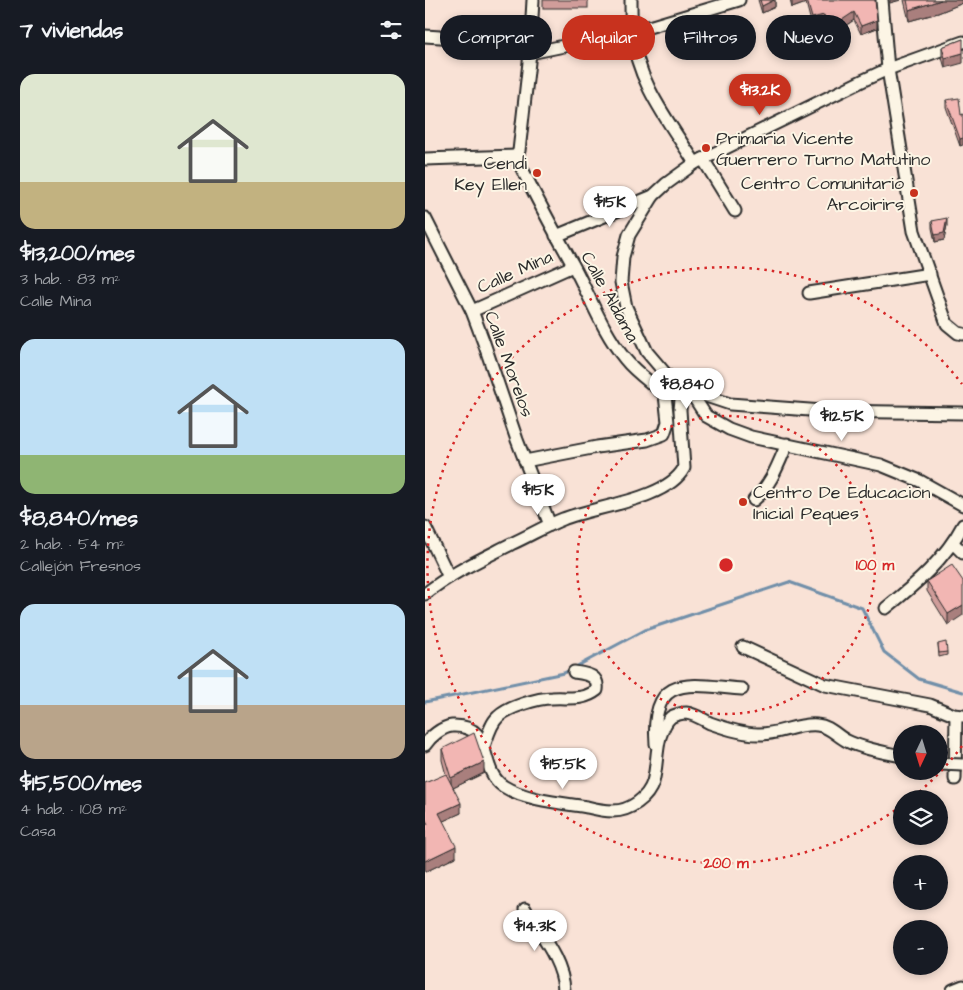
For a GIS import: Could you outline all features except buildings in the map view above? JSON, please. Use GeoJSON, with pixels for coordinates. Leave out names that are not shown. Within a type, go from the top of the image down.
{"type":"FeatureCollection","features":[{"type":"Feature","properties":{"kind":"street"},"geometry":{"type":"LineString","coordinates":[[532,15],[533,0]]}},
{"type":"Feature","properties":{"kind":"street"},"geometry":{"type":"LineString","coordinates":[[631,0],[631,15]]}},
{"type":"Feature","properties":{"kind":"street"},"geometry":{"type":"LineString","coordinates":[[655,22],[699,5],[739,0]]}},
{"type":"Feature","properties":{"kind":"street"},"geometry":{"type":"LineString","coordinates":[[882,0],[887,69],[914,231],[947,324],[958,333],[963,334]]}},
{"type":"Feature","properties":{"kind":"street"},"geometry":{"type":"LineString","coordinates":[[425,36],[440,38]]}},
{"type":"Feature","properties":{"kind":"street","name":"Calle Mina"},"geometry":{"type":"LineString","coordinates":[[556,236],[653,196],[666,184],[699,161],[887,69],[963,42]]}},
{"type":"Feature","properties":{"kind":"street"},"geometry":{"type":"LineString","coordinates":[[425,159],[516,156],[519,151],[529,60]]}},
{"type":"Feature","properties":{"kind":"street"},"geometry":{"type":"LineString","coordinates":[[638,60],[642,74],[652,96],[735,211]]}},
{"type":"Feature","properties":{"kind":"street","name":"Calle Aldama"},"geometry":{"type":"LineString","coordinates":[[516,156],[597,316],[625,359],[665,395]]}},
{"type":"Feature","properties":{"kind":"street"},"geometry":{"type":"LineString","coordinates":[[653,196],[629,235],[623,256],[621,282],[626,307],[647,352],[683,388],[706,416],[729,429],[751,437],[881,465],[920,481],[962,503]]}},
{"type":"Feature","properties":{"kind":"street","name":"Calle Morelos"},"geometry":{"type":"LineString","coordinates":[[425,218],[472,311],[525,461],[550,525]]}},
{"type":"Feature","properties":{"kind":"street","name":"Calle Mina"},"geometry":{"type":"LineString","coordinates":[[472,311],[573,266]]}},
{"type":"Feature","properties":{"kind":"street"},"geometry":{"type":"LineString","coordinates":[[809,293],[930,274]]}},
{"type":"Feature","properties":{"kind":"street"},"geometry":{"type":"LineString","coordinates":[[425,594],[449,577],[550,525],[591,510],[629,501],[657,491],[680,476],[684,468],[680,410],[683,388]]}},
{"type":"Feature","properties":{"kind":"street"},"geometry":{"type":"LineString","coordinates":[[525,461],[647,440],[665,434],[667,422],[665,395],[683,388],[731,404],[823,411],[963,413]]}},
{"type":"Feature","properties":{"kind":"street"},"geometry":{"type":"LineString","coordinates":[[754,500],[770,482],[787,444]]}},
{"type":"Feature","properties":{"kind":"street"},"geometry":{"type":"LineString","coordinates":[[886,608],[913,587],[953,543],[963,525]]}},
{"type":"Feature","properties":{"kind":"street"},"geometry":{"type":"LineString","coordinates":[[425,528],[449,577]]}},
{"type":"Feature","properties":{"kind":"street"},"geometry":{"type":"LineString","coordinates":[[953,543],[963,553]]}},
{"type":"Feature","properties":{"kind":"street"},"geometry":{"type":"LineString","coordinates":[[743,647],[825,685],[929,705],[960,716],[955,779]]}},
{"type":"Feature","properties":{"kind":"street"},"geometry":{"type":"LineString","coordinates":[[483,749],[497,718],[505,713],[533,701],[551,698],[580,698],[589,696],[597,690],[598,684],[595,678],[587,674],[574,672]]}},
{"type":"Feature","properties":{"kind":"street"},"geometry":{"type":"LineString","coordinates":[[657,749],[655,722],[661,700],[676,687],[691,685],[742,689]]}},
{"type":"Feature","properties":{"kind":"street"},"geometry":{"type":"LineString","coordinates":[[425,745],[429,739],[448,726],[465,726],[477,733],[493,774],[501,784],[514,793],[557,803],[614,812],[632,807],[645,796],[653,782],[657,749],[663,730],[671,717],[685,713],[698,716],[711,723],[756,734],[774,734],[818,725],[834,731],[845,741],[893,754]]}},
{"type":"Feature","properties":{"kind":"street"},"geometry":{"type":"LineString","coordinates":[[948,764],[963,765]]}},
{"type":"Feature","properties":{"kind":"street"},"geometry":{"type":"LineString","coordinates":[[525,909],[555,958],[563,979],[564,990]]}},
{"type":"Feature","properties":{"kind":"street"},"geometry":{"type":"LineString","coordinates":[[953,990],[963,986]]}},
{"type":"Feature","properties":{"kind":"waterway"},"geometry":{"type":"LineString","coordinates":[[425,702],[564,673],[645,630],[789,582],[862,608],[884,652],[919,679],[963,692]]}},
{"type":"Feature","properties":{"kind":"place","name":"Primaria Vicente Guerrero Turno Matutino"},"geometry":{"type":"Point","coordinates":[706,148]}},
{"type":"Feature","properties":{"kind":"place","name":"Cendi Key Ellen"},"geometry":{"type":"Point","coordinates":[537,173]}},
{"type":"Feature","properties":{"kind":"place","name":"Centro Comunitario Arcoirirs"},"geometry":{"type":"Point","coordinates":[914,193]}},
{"type":"Feature","properties":{"kind":"place","name":"Centro De Educacion Inicial Peques"},"geometry":{"type":"Point","coordinates":[743,502]}}]}
